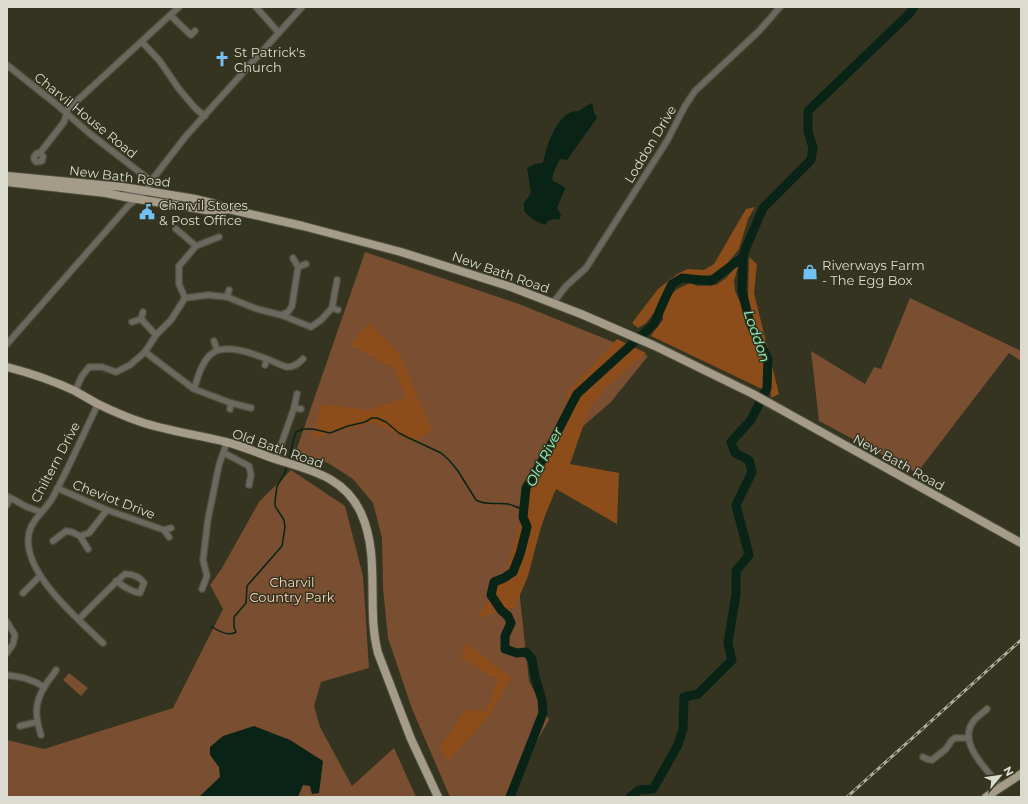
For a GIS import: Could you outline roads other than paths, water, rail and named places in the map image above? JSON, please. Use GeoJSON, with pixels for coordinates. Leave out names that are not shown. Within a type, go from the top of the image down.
{"type":"FeatureCollection","features":[{"type":"Feature","properties":{"kind":"main road","name":"New Bath Road"},"geometry":{"type":"LineString","coordinates":[[7,176],[146,190],[212,203],[228,210],[303,226],[401,252],[494,281],[553,303],[655,346],[753,394],[1021,543]]}},
{"type":"Feature","properties":{"kind":"main road","name":"New Bath Road"},"geometry":{"type":"LineString","coordinates":[[7,182],[113,194],[206,210],[228,210]]}},
{"type":"Feature","properties":{"kind":"main road","name":"Old Bath Road"},"geometry":{"type":"LineString","coordinates":[[7,367],[75,391],[98,404],[141,422],[227,442],[314,471],[330,479],[346,491],[354,501],[360,513],[368,536],[372,562],[373,623],[378,653],[411,739],[438,797]]}},
{"type":"Feature","properties":{"kind":"main road"},"geometry":{"type":"LineString","coordinates":[[986,797],[1021,774]]}},
{"type":"Feature","properties":{"kind":"street"},"geometry":{"type":"LineString","coordinates":[[40,153],[64,122],[68,109],[179,7]]}},
{"type":"Feature","properties":{"kind":"street"},"geometry":{"type":"LineString","coordinates":[[256,7],[280,33]]}},
{"type":"Feature","properties":{"kind":"street"},"geometry":{"type":"LineString","coordinates":[[7,344],[128,206],[145,192],[151,181],[169,157],[252,61],[280,33],[302,7]]}},
{"type":"Feature","properties":{"kind":"street","name":"Loddon Drive"},"geometry":{"type":"LineString","coordinates":[[553,303],[566,286],[586,268],[667,141],[685,106],[695,91],[759,31],[780,7]]}},
{"type":"Feature","properties":{"kind":"street"},"geometry":{"type":"LineString","coordinates":[[170,15],[191,35]]}},
{"type":"Feature","properties":{"kind":"street"},"geometry":{"type":"LineString","coordinates":[[142,42],[159,60],[179,89],[196,109],[205,116]]}},
{"type":"Feature","properties":{"kind":"street","name":"Charvil House Road"},"geometry":{"type":"LineString","coordinates":[[7,65],[151,181]]}},
{"type":"Feature","properties":{"kind":"street"},"geometry":{"type":"LineString","coordinates":[[113,194],[132,194],[146,190]]}},
{"type":"Feature","properties":{"kind":"street"},"geometry":{"type":"LineString","coordinates":[[124,197],[128,206]]}},
{"type":"Feature","properties":{"kind":"street"},"geometry":{"type":"LineString","coordinates":[[176,229],[196,246]]}},
{"type":"Feature","properties":{"kind":"street"},"geometry":{"type":"LineString","coordinates":[[185,298],[179,284],[179,266],[196,246],[219,237]]}},
{"type":"Feature","properties":{"kind":"street"},"geometry":{"type":"LineString","coordinates":[[281,315],[288,312],[292,306],[298,267],[293,258]]}},
{"type":"Feature","properties":{"kind":"street"},"geometry":{"type":"LineString","coordinates":[[298,267],[306,264]]}},
{"type":"Feature","properties":{"kind":"street"},"geometry":{"type":"LineString","coordinates":[[185,298],[208,295],[227,297],[257,309],[281,315],[311,327],[335,309],[337,280]]}},
{"type":"Feature","properties":{"kind":"street"},"geometry":{"type":"LineString","coordinates":[[227,297],[229,290]]}},
{"type":"Feature","properties":{"kind":"street"},"geometry":{"type":"LineString","coordinates":[[75,391],[82,376],[89,367],[102,367],[116,372],[130,365],[145,352],[156,335],[171,320],[185,298]]}},
{"type":"Feature","properties":{"kind":"street"},"geometry":{"type":"LineString","coordinates":[[132,322],[141,319],[144,312]]}},
{"type":"Feature","properties":{"kind":"street"},"geometry":{"type":"LineString","coordinates":[[141,319],[156,335]]}},
{"type":"Feature","properties":{"kind":"street"},"geometry":{"type":"LineString","coordinates":[[214,341],[218,350]]}},
{"type":"Feature","properties":{"kind":"street"},"geometry":{"type":"LineString","coordinates":[[194,389],[204,363],[210,354],[218,350],[229,349],[251,353],[266,362],[285,367],[296,366],[303,360]]}},
{"type":"Feature","properties":{"kind":"street"},"geometry":{"type":"LineString","coordinates":[[145,352],[194,389],[231,403],[251,408]]}},
{"type":"Feature","properties":{"kind":"street"},"geometry":{"type":"LineString","coordinates":[[279,460],[297,394]]}},
{"type":"Feature","properties":{"kind":"street"},"geometry":{"type":"LineString","coordinates":[[230,410],[231,403]]}},
{"type":"Feature","properties":{"kind":"street","name":"Chiltern Drive"},"geometry":{"type":"LineString","coordinates":[[98,404],[50,502],[31,526],[28,538],[31,556],[40,576],[58,598],[103,643]]}},
{"type":"Feature","properties":{"kind":"street"},"geometry":{"type":"LineString","coordinates":[[294,408],[301,409]]}},
{"type":"Feature","properties":{"kind":"street"},"geometry":{"type":"LineString","coordinates":[[202,589],[207,576],[203,560],[208,518],[219,465],[227,442]]}},
{"type":"Feature","properties":{"kind":"street"},"geometry":{"type":"LineString","coordinates":[[224,453],[249,466],[251,475],[249,485]]}},
{"type":"Feature","properties":{"kind":"street","name":"Cheviot Drive"},"geometry":{"type":"LineString","coordinates":[[57,488],[107,510],[164,530],[169,537]]}},
{"type":"Feature","properties":{"kind":"street"},"geometry":{"type":"LineString","coordinates":[[7,505],[9,497],[41,512]]}},
{"type":"Feature","properties":{"kind":"street"},"geometry":{"type":"LineString","coordinates":[[80,536],[90,533],[107,510]]}},
{"type":"Feature","properties":{"kind":"street","name":"Cheviot Drive"},"geometry":{"type":"LineString","coordinates":[[164,530],[171,528]]}},
{"type":"Feature","properties":{"kind":"street"},"geometry":{"type":"LineString","coordinates":[[53,541],[66,531],[72,532],[80,536],[88,549]]}},
{"type":"Feature","properties":{"kind":"street"},"geometry":{"type":"LineString","coordinates":[[79,619],[116,581],[125,574],[133,574],[144,582],[140,593],[131,591],[116,581]]}},
{"type":"Feature","properties":{"kind":"street"},"geometry":{"type":"LineString","coordinates":[[23,593],[40,576]]}},
{"type":"Feature","properties":{"kind":"street"},"geometry":{"type":"LineString","coordinates":[[7,622],[15,635],[13,644],[7,653]]}},
{"type":"Feature","properties":{"kind":"street"},"geometry":{"type":"LineString","coordinates":[[41,735],[37,722],[36,706],[44,687],[51,680],[56,670]]}},
{"type":"Feature","properties":{"kind":"street"},"geometry":{"type":"LineString","coordinates":[[7,675],[25,677],[44,687]]}},
{"type":"Feature","properties":{"kind":"street"},"geometry":{"type":"LineString","coordinates":[[987,709],[973,722],[968,732],[969,745],[1001,787]]}},
{"type":"Feature","properties":{"kind":"street"},"geometry":{"type":"LineString","coordinates":[[20,726],[37,722]]}},
{"type":"Feature","properties":{"kind":"street"},"geometry":{"type":"LineString","coordinates":[[923,757],[927,760],[932,760],[946,749],[955,738],[969,738]]}},
{"type":"Feature","properties":{"kind":"waterway","name":"Loddon"},"geometry":{"type":"LineString","coordinates":[[630,797],[639,790],[653,789],[678,745],[683,729],[684,697],[698,694],[732,660],[728,643],[736,594],[736,571],[749,555],[736,505],[752,472],[749,460],[735,453],[731,442],[751,420],[767,388],[768,359],[750,323],[742,291],[743,257],[745,250],[763,208],[811,160],[813,148],[808,131],[808,111],[909,14],[914,7]]}},
{"type":"Feature","properties":{"kind":"waterway","name":"Old River"},"geometry":{"type":"LineString","coordinates":[[510,797],[543,713],[542,700],[535,677],[532,659],[526,652],[517,653],[505,649],[505,636],[511,623],[508,616],[501,610],[491,595],[494,582],[513,572],[520,554],[527,527],[523,517],[526,488],[546,454],[577,394],[654,324],[672,284],[682,278],[711,281],[743,257]]}},
{"type":"Feature","properties":{"kind":"waterway"},"geometry":{"type":"LineString","coordinates":[[289,460],[296,432],[303,429],[313,429],[330,433],[348,426],[365,422],[372,418],[377,418],[386,422],[399,433],[441,453],[458,471],[476,500],[480,502],[508,504],[523,509]]}},
{"type":"Feature","properties":{"kind":"waterway"},"geometry":{"type":"LineString","coordinates":[[211,626],[226,634],[236,632],[234,627],[234,617],[246,603],[247,586],[282,546],[285,527],[284,520],[275,506],[275,501],[277,486],[284,475],[287,466]]}},
{"type":"Feature","properties":{"kind":"railway"},"geometry":{"type":"LineString","coordinates":[[847,797],[1021,640]]}},
{"type":"Feature","properties":{"kind":"place","name":"St Patrick's Church"},"geometry":{"type":"Point","coordinates":[222,59]}},
{"type":"Feature","properties":{"kind":"place","name":"Charvil Stores & Post Office"},"geometry":{"type":"Point","coordinates":[147,212]}},
{"type":"Feature","properties":{"kind":"place","name":"Riverways Farm - The Egg Box"},"geometry":{"type":"Point","coordinates":[810,272]}},
{"type":"Feature","properties":{"kind":"park label","name":"Charvil Country Park"},"geometry":{"type":"Point","coordinates":[292,590]}}]}
